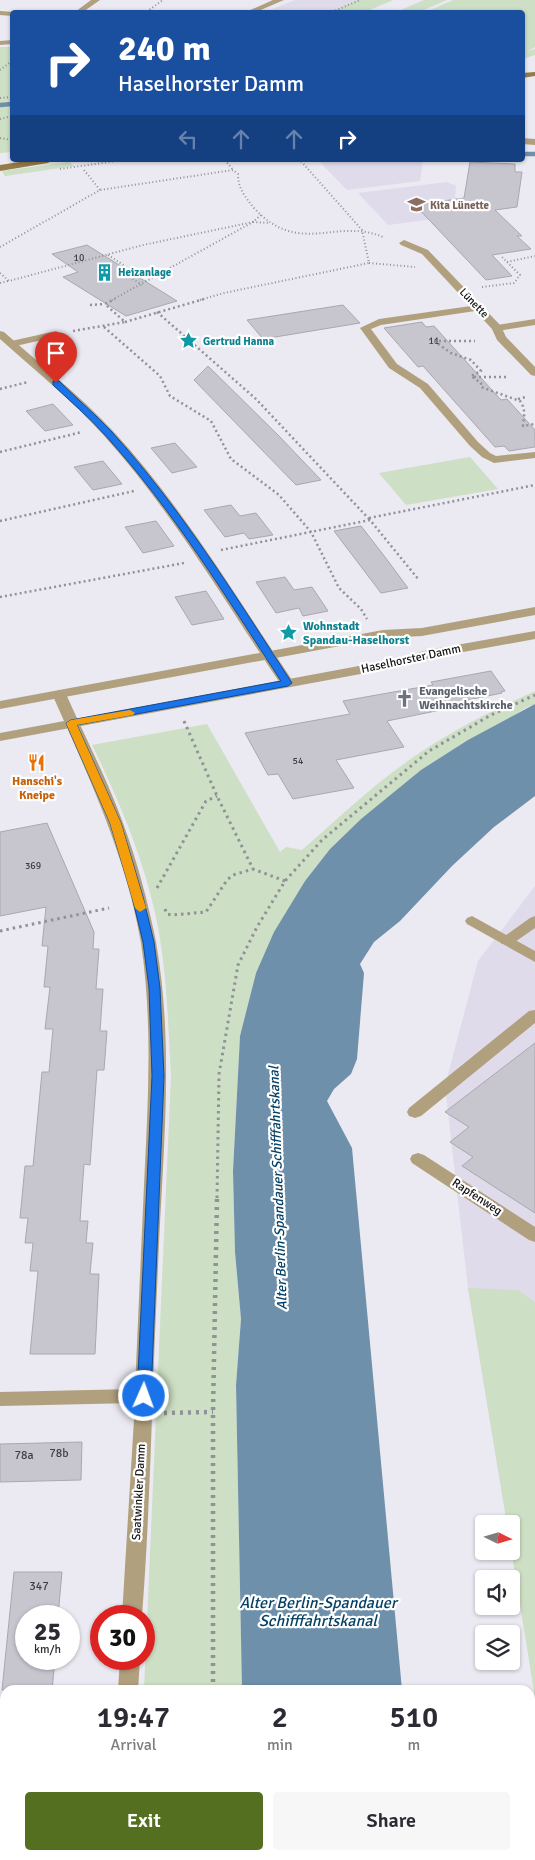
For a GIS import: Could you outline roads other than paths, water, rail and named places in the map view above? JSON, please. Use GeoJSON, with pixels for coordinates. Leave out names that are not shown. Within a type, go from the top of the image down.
{"type":"FeatureCollection","features":[{"type":"Feature","properties":{"kind":"main road"},"geometry":{"type":"LineString","coordinates":[[0,168],[36,162]]}},
{"type":"Feature","properties":{"kind":"street"},"geometry":{"type":"LineString","coordinates":[[82,10],[96,0]]}},
{"type":"Feature","properties":{"kind":"street"},"geometry":{"type":"LineString","coordinates":[[255,10],[280,0]]}},
{"type":"Feature","properties":{"kind":"street","name":"Lünette"},"geometry":{"type":"LineString","coordinates":[[404,243],[425,252],[497,328],[501,338],[535,373]]}},
{"type":"Feature","properties":{"kind":"street"},"geometry":{"type":"LineString","coordinates":[[478,308],[379,322],[365,328],[393,366],[424,386],[486,455],[494,460],[535,455]]}},
{"type":"Feature","properties":{"kind":"street"},"geometry":{"type":"LineString","coordinates":[[497,328],[535,322]]}},
{"type":"Feature","properties":{"kind":"street"},"geometry":{"type":"LineString","coordinates":[[0,334],[49,376],[102,428],[153,487],[205,556],[288,683]]}},
{"type":"Feature","properties":{"kind":"street"},"geometry":{"type":"LineString","coordinates":[[11,344],[56,334]]}},
{"type":"Feature","properties":{"kind":"street","name":"Haselhorster Damm"},"geometry":{"type":"LineString","coordinates":[[0,705],[382,634],[422,632],[535,611]]}},
{"type":"Feature","properties":{"kind":"street","name":"Haselhorster Damm"},"geometry":{"type":"LineString","coordinates":[[0,737],[393,664],[428,654],[535,635]]}},
{"type":"Feature","properties":{"kind":"street"},"geometry":{"type":"LineString","coordinates":[[58,694],[71,723]]}},
{"type":"Feature","properties":{"kind":"street","name":"Saatwinkler Damm"},"geometry":{"type":"LineString","coordinates":[[71,723],[116,823],[146,933],[154,988],[158,1076],[144,1405],[133,1605]]}},
{"type":"Feature","properties":{"kind":"street"},"geometry":{"type":"LineString","coordinates":[[472,921],[535,957]]}},
{"type":"Feature","properties":{"kind":"street"},"geometry":{"type":"LineString","coordinates":[[508,942],[535,921]]}},
{"type":"Feature","properties":{"kind":"street"},"geometry":{"type":"LineString","coordinates":[[415,1112],[535,1015]]}},
{"type":"Feature","properties":{"kind":"street","name":"Rapfenweg"},"geometry":{"type":"LineString","coordinates":[[418,1159],[535,1236]]}},
{"type":"Feature","properties":{"kind":"street"},"geometry":{"type":"LineString","coordinates":[[0,1400],[144,1405]]}},
{"type":"Feature","properties":{"kind":"street"},"geometry":{"type":"LineString","coordinates":[[128,1685],[129,1670]]}},
{"type":"Feature","properties":{"kind":"water","name":"Alter Berlin-Spandauer Schifffahrtskanal"},"geometry":{"type":"Polygon","coordinates":[[[535,704],[535,796],[494,827],[452,866],[400,921],[374,942],[360,964],[364,973],[357,1059],[351,1074],[334,1089],[327,1101],[352,1148],[402,1685],[242,1685],[236,1385],[241,1319],[235,1252],[233,1171],[240,1036],[256,973],[274,932],[305,881],[330,849],[361,819],[421,770],[468,740],[535,704]]]}},
{"type":"Feature","properties":{"kind":"waterway"},"geometry":{"type":"LineString","coordinates":[[0,105],[10,104]]}},
{"type":"Feature","properties":{"kind":"waterway"},"geometry":{"type":"LineString","coordinates":[[525,154],[535,154]]}},
{"type":"Feature","properties":{"kind":"place","name":"Kita Lünette"},"geometry":{"type":"Point","coordinates":[416,205]}},
{"type":"Feature","properties":{"kind":"place","name":"Heizanlage"},"geometry":{"type":"Point","coordinates":[104,272]}},
{"type":"Feature","properties":{"kind":"place","name":"Gertrud Hanna"},"geometry":{"type":"Point","coordinates":[189,341]}},
{"type":"Feature","properties":{"kind":"place","name":"Wohnstadt Spandau-Haselhorst"},"geometry":{"type":"Point","coordinates":[289,633]}},
{"type":"Feature","properties":{"kind":"place","name":"Evangelische Weihnachtskirche"},"geometry":{"type":"Point","coordinates":[405,698]}},
{"type":"Feature","properties":{"kind":"place","name":"Hanschi's Kneipe"},"geometry":{"type":"Point","coordinates":[37,762]}}]}
